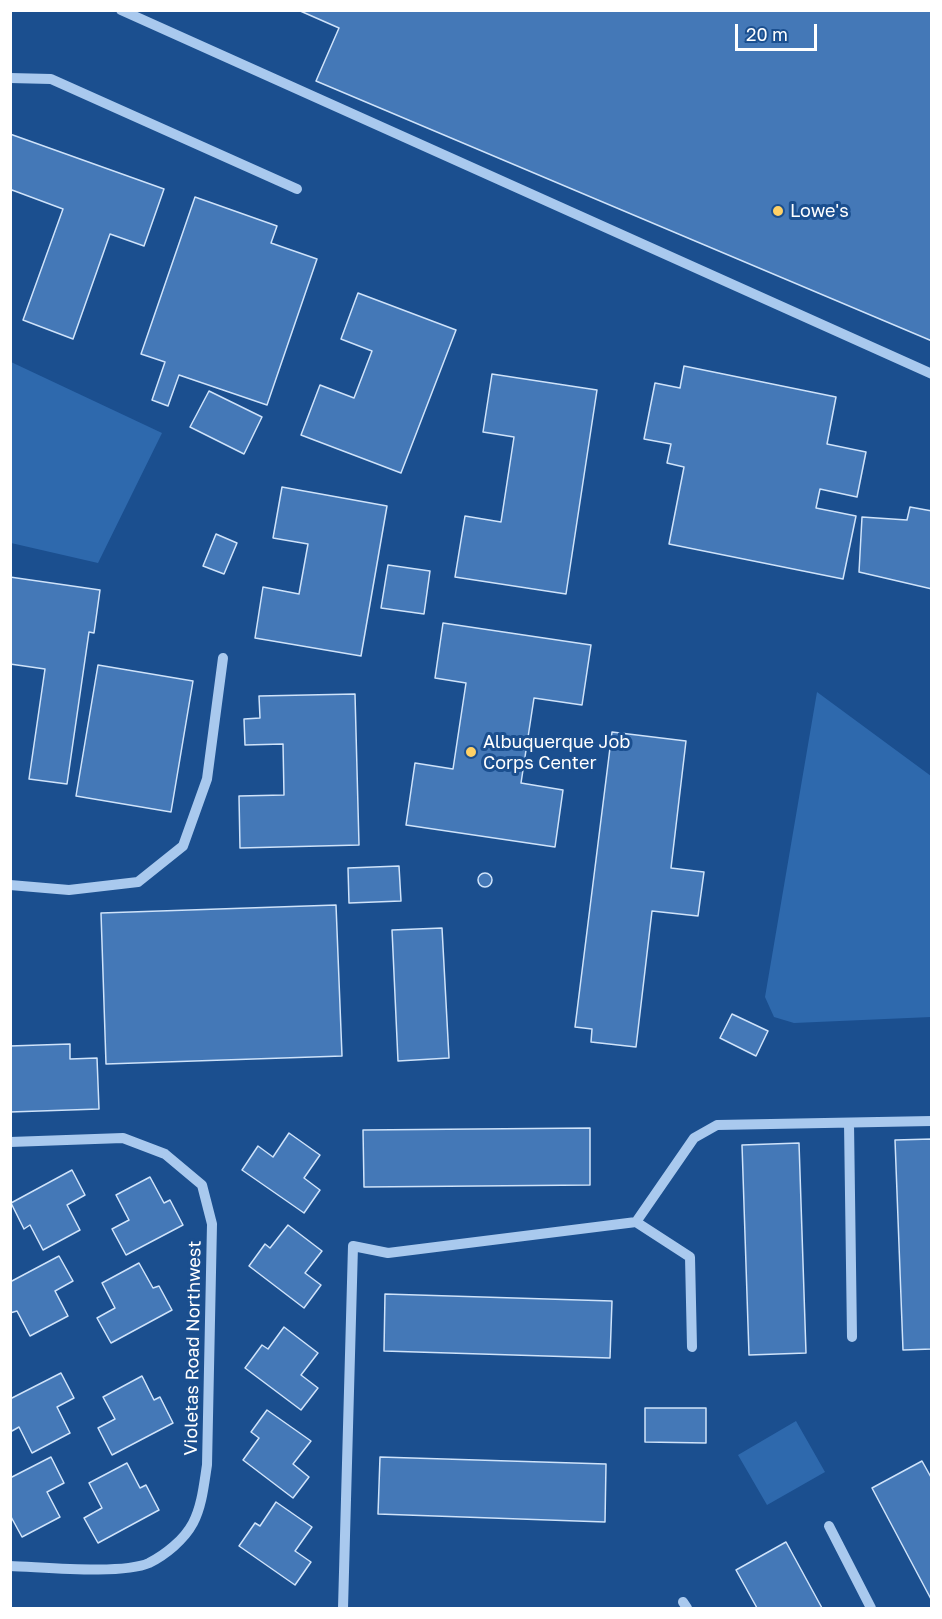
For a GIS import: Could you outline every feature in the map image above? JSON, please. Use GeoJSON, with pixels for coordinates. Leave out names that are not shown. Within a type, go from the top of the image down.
{"type":"FeatureCollection","features":[{"type":"Feature","properties":{"kind":"street"},"geometry":{"type":"LineString","coordinates":[[121,10],[932,374]]}},
{"type":"Feature","properties":{"kind":"street"},"geometry":{"type":"LineString","coordinates":[[10,78],[51,79],[297,189]]}},
{"type":"Feature","properties":{"kind":"street"},"geometry":{"type":"LineString","coordinates":[[10,885],[69,890],[138,882],[183,846],[207,779],[223,658]]}},
{"type":"Feature","properties":{"kind":"street"},"geometry":{"type":"LineString","coordinates":[[636,1222],[694,1138],[717,1125],[932,1121]]}},
{"type":"Feature","properties":{"kind":"street"},"geometry":{"type":"LineString","coordinates":[[849,1123],[852,1337]]}},
{"type":"Feature","properties":{"kind":"street","name":"Violetas Road Northwest"},"geometry":{"type":"LineString","coordinates":[[10,1142],[123,1138],[165,1154],[202,1185],[212,1224],[207,1465],[202,1496],[192,1524],[169,1551],[147,1564],[117,1569],[10,1566]]}},
{"type":"Feature","properties":{"kind":"street"},"geometry":{"type":"LineString","coordinates":[[343,1608],[353,1246],[388,1253],[636,1222],[690,1257],[692,1347]]}},
{"type":"Feature","properties":{"kind":"street"},"geometry":{"type":"LineString","coordinates":[[829,1526],[871,1608]]}},
{"type":"Feature","properties":{"kind":"shaded area"},"geometry":{"type":"Polygon","coordinates":[[[11,362],[162,433],[98,563],[11,543],[11,362]]]}},
{"type":"Feature","properties":{"kind":"shaded area"},"geometry":{"type":"Polygon","coordinates":[[[817,692],[931,776],[931,1017],[794,1023],[774,1017],[765,997],[817,692]]]}},
{"type":"Feature","properties":{"kind":"shaded area"},"geometry":{"type":"Polygon","coordinates":[[[796,1421],[825,1472],[767,1505],[738,1455],[796,1421]]]}},
{"type":"Feature","properties":{"kind":"building","name":"Lowe's"},"geometry":{"type":"Polygon","coordinates":[[[298,10],[928,10],[932,12],[932,341],[316,81],[339,28],[298,10]]]}},
{"type":"Feature","properties":{"kind":"building"},"geometry":{"type":"Polygon","coordinates":[[[10,134],[164,189],[144,246],[110,234],[73,339],[23,320],[63,209],[12,190],[10,193],[10,134]]]}},
{"type":"Feature","properties":{"kind":"building"},"geometry":{"type":"Polygon","coordinates":[[[195,197],[277,226],[271,243],[317,259],[267,405],[179,375],[168,406],[152,400],[165,362],[141,354],[195,197]]]}},
{"type":"Feature","properties":{"kind":"building"},"geometry":{"type":"Polygon","coordinates":[[[358,293],[456,330],[401,473],[301,435],[320,385],[354,398],[372,351],[341,339],[358,293]]]}},
{"type":"Feature","properties":{"kind":"building"},"geometry":{"type":"Polygon","coordinates":[[[684,366],[836,397],[827,444],[866,452],[857,497],[820,489],[816,508],[856,516],[843,579],[669,544],[684,467],[667,463],[671,444],[644,439],[655,383],[680,388],[684,366]]]}},
{"type":"Feature","properties":{"kind":"building"},"geometry":{"type":"Polygon","coordinates":[[[492,374],[597,390],[566,594],[455,577],[465,516],[501,522],[514,437],[483,432],[492,374]]]}},
{"type":"Feature","properties":{"kind":"building"},"geometry":{"type":"Polygon","coordinates":[[[209,391],[262,417],[244,454],[190,427],[209,391]]]}},
{"type":"Feature","properties":{"kind":"building"},"geometry":{"type":"Polygon","coordinates":[[[282,487],[387,506],[361,656],[255,638],[263,587],[299,594],[308,544],[273,538],[282,487]]]}},
{"type":"Feature","properties":{"kind":"building"},"geometry":{"type":"Polygon","coordinates":[[[910,507],[932,511],[932,589],[859,572],[862,517],[907,520],[910,507]]]}},
{"type":"Feature","properties":{"kind":"building"},"geometry":{"type":"Polygon","coordinates":[[[216,534],[237,543],[224,574],[203,566],[216,534]]]}},
{"type":"Feature","properties":{"kind":"building"},"geometry":{"type":"Polygon","coordinates":[[[388,565],[430,571],[424,614],[381,608],[388,565]]]}},
{"type":"Feature","properties":{"kind":"building"},"geometry":{"type":"Polygon","coordinates":[[[10,577],[100,590],[94,633],[89,632],[67,784],[29,779],[45,669],[10,664],[10,577]]]}},
{"type":"Feature","properties":{"kind":"building"},"geometry":{"type":"Polygon","coordinates":[[[443,623],[591,645],[582,705],[534,698],[521,783],[563,790],[555,847],[406,825],[415,763],[453,769],[466,683],[435,678],[443,623]]]}},
{"type":"Feature","properties":{"kind":"building"},"geometry":{"type":"Polygon","coordinates":[[[98,665],[193,681],[171,812],[76,796],[98,665]]]}},
{"type":"Feature","properties":{"kind":"building"},"geometry":{"type":"Polygon","coordinates":[[[355,694],[359,845],[240,848],[239,796],[284,795],[283,744],[245,745],[244,719],[260,718],[259,696],[355,694]]]}},
{"type":"Feature","properties":{"kind":"building"},"geometry":{"type":"Polygon","coordinates":[[[612,732],[686,741],[671,868],[704,872],[698,916],[652,911],[636,1047],[591,1042],[592,1029],[575,1027],[612,732]]]}},
{"type":"Feature","properties":{"kind":"building"},"geometry":{"type":"Polygon","coordinates":[[[399,866],[401,901],[349,903],[348,868],[399,866]]]}},
{"type":"Feature","properties":{"kind":"building"},"geometry":{"type":"Polygon","coordinates":[[[485,873],[490,875],[492,880],[490,885],[485,887],[480,885],[478,880],[480,875],[485,873]]]}},
{"type":"Feature","properties":{"kind":"building"},"geometry":{"type":"Polygon","coordinates":[[[336,905],[342,1056],[106,1064],[101,913],[336,905]]]}},
{"type":"Feature","properties":{"kind":"building"},"geometry":{"type":"Polygon","coordinates":[[[442,928],[449,1058],[398,1061],[392,930],[442,928]]]}},
{"type":"Feature","properties":{"kind":"building"},"geometry":{"type":"Polygon","coordinates":[[[732,1014],[768,1031],[756,1056],[720,1038],[732,1014]]]}},
{"type":"Feature","properties":{"kind":"building"},"geometry":{"type":"Polygon","coordinates":[[[70,1044],[70,1059],[97,1058],[99,1109],[10,1112],[10,1046],[70,1044]]]}},
{"type":"Feature","properties":{"kind":"building"},"geometry":{"type":"Polygon","coordinates":[[[590,1128],[590,1185],[364,1187],[363,1130],[590,1128]]]}},
{"type":"Feature","properties":{"kind":"building"},"geometry":{"type":"Polygon","coordinates":[[[289,1133],[320,1155],[304,1178],[320,1190],[304,1213],[242,1170],[258,1146],[273,1157],[289,1133]]]}},
{"type":"Feature","properties":{"kind":"building"},"geometry":{"type":"Polygon","coordinates":[[[932,1139],[932,1349],[903,1350],[895,1140],[932,1139]]]}},
{"type":"Feature","properties":{"kind":"building"},"geometry":{"type":"Polygon","coordinates":[[[799,1143],[806,1353],[749,1355],[742,1145],[799,1143]]]}},
{"type":"Feature","properties":{"kind":"building"},"geometry":{"type":"Polygon","coordinates":[[[72,1170],[85,1195],[67,1205],[80,1230],[43,1250],[30,1225],[24,1229],[11,1203],[72,1170]]]}},
{"type":"Feature","properties":{"kind":"building"},"geometry":{"type":"Polygon","coordinates":[[[150,1177],[164,1203],[170,1200],[183,1225],[126,1255],[112,1229],[129,1220],[116,1195],[150,1177]]]}},
{"type":"Feature","properties":{"kind":"building"},"geometry":{"type":"Polygon","coordinates":[[[288,1225],[322,1251],[305,1273],[321,1285],[304,1308],[249,1266],[265,1244],[270,1248],[288,1225]]]}},
{"type":"Feature","properties":{"kind":"building"},"geometry":{"type":"Polygon","coordinates":[[[59,1256],[73,1281],[55,1291],[68,1316],[30,1336],[17,1311],[10,1313],[10,1282],[59,1256]]]}},
{"type":"Feature","properties":{"kind":"building"},"geometry":{"type":"Polygon","coordinates":[[[139,1263],[153,1288],[159,1286],[172,1310],[111,1343],[97,1318],[115,1308],[102,1283],[139,1263]]]}},
{"type":"Feature","properties":{"kind":"building"},"geometry":{"type":"Polygon","coordinates":[[[385,1294],[612,1301],[610,1358],[384,1351],[385,1294]]]}},
{"type":"Feature","properties":{"kind":"building"},"geometry":{"type":"Polygon","coordinates":[[[284,1327],[318,1353],[301,1375],[318,1388],[301,1410],[245,1368],[262,1345],[268,1349],[284,1327]]]}},
{"type":"Feature","properties":{"kind":"building"},"geometry":{"type":"Polygon","coordinates":[[[61,1373],[74,1398],[57,1407],[70,1433],[32,1453],[19,1427],[12,1431],[10,1427],[10,1399],[61,1373]]]}},
{"type":"Feature","properties":{"kind":"building"},"geometry":{"type":"Polygon","coordinates":[[[142,1376],[154,1400],[160,1397],[173,1423],[112,1455],[98,1428],[115,1419],[103,1397],[142,1376]]]}},
{"type":"Feature","properties":{"kind":"building"},"geometry":{"type":"Polygon","coordinates":[[[645,1408],[706,1408],[706,1443],[645,1442],[645,1408]]]}},
{"type":"Feature","properties":{"kind":"building"},"geometry":{"type":"Polygon","coordinates":[[[267,1410],[311,1441],[293,1464],[309,1477],[293,1498],[243,1460],[259,1438],[251,1432],[267,1410]]]}},
{"type":"Feature","properties":{"kind":"building"},"geometry":{"type":"Polygon","coordinates":[[[51,1457],[64,1483],[47,1492],[60,1517],[22,1537],[10,1515],[10,1478],[51,1457]]]}},
{"type":"Feature","properties":{"kind":"building"},"geometry":{"type":"Polygon","coordinates":[[[380,1457],[606,1464],[605,1522],[378,1514],[380,1457]]]}},
{"type":"Feature","properties":{"kind":"building"},"geometry":{"type":"Polygon","coordinates":[[[922,1461],[932,1479],[932,1601],[872,1488],[922,1461]]]}},
{"type":"Feature","properties":{"kind":"building"},"geometry":{"type":"Polygon","coordinates":[[[127,1463],[140,1488],[146,1485],[159,1510],[98,1543],[84,1518],[102,1508],[89,1483],[127,1463]]]}},
{"type":"Feature","properties":{"kind":"building"},"geometry":{"type":"Polygon","coordinates":[[[276,1502],[312,1527],[295,1551],[311,1562],[295,1585],[239,1546],[255,1523],[260,1526],[276,1502]]]}},
{"type":"Feature","properties":{"kind":"building"},"geometry":{"type":"Polygon","coordinates":[[[786,1542],[822,1608],[757,1608],[736,1570],[786,1542]]]}},
{"type":"Feature","properties":{"kind":"place","name":"Lowe's"},"geometry":{"type":"Point","coordinates":[778,211]}},
{"type":"Feature","properties":{"kind":"place","name":"Albuquerque Job Corps Center"},"geometry":{"type":"Point","coordinates":[471,752]}}]}
